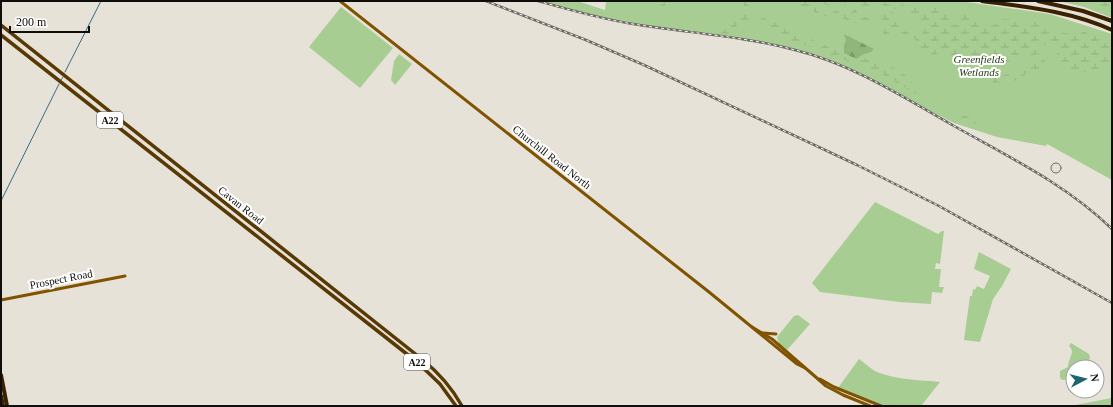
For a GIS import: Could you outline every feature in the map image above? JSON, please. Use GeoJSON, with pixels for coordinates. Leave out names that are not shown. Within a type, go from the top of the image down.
{"type":"FeatureCollection","features":[{"type":"Feature","properties":{"kind":"highway"},"geometry":{"type":"LineString","coordinates":[[982,1],[1066,14],[1112,30]]}},
{"type":"Feature","properties":{"kind":"highway"},"geometry":{"type":"LineString","coordinates":[[1038,1],[1083,11],[1112,22]]}},
{"type":"Feature","properties":{"kind":"highway"},"geometry":{"type":"LineString","coordinates":[[1,375],[7,406]]}},
{"type":"Feature","properties":{"kind":"highway"},"geometry":{"type":"LineString","coordinates":[[1,396],[3,406]]}},
{"type":"Feature","properties":{"kind":"main road","name":"Cavan Road"},"geometry":{"type":"LineString","coordinates":[[1,25],[410,350],[440,376],[449,386],[462,406]]}},
{"type":"Feature","properties":{"kind":"main road","name":"Cavan Road"},"geometry":{"type":"LineString","coordinates":[[1,35],[406,354],[435,379],[456,406]]}},
{"type":"Feature","properties":{"kind":"main road"},"geometry":{"type":"LineString","coordinates":[[370,326],[380,326]]}},
{"type":"Feature","properties":{"kind":"main road"},"geometry":{"type":"LineString","coordinates":[[406,354],[410,350]]}},
{"type":"Feature","properties":{"kind":"street","name":"Churchill Road North"},"geometry":{"type":"LineString","coordinates":[[340,1],[752,327],[763,333],[800,362],[805,368],[832,390],[870,406]]}},
{"type":"Feature","properties":{"kind":"street","name":"Prospect Road"},"geometry":{"type":"LineString","coordinates":[[1,300],[125,276]]}},
{"type":"Feature","properties":{"kind":"street","name":"Churchill Road North"},"geometry":{"type":"LineString","coordinates":[[752,327],[797,364],[805,368]]}},
{"type":"Feature","properties":{"kind":"street"},"geometry":{"type":"LineString","coordinates":[[763,333],[776,334]]}},
{"type":"Feature","properties":{"kind":"street","name":"Churchill Road North"},"geometry":{"type":"LineString","coordinates":[[817,378],[834,387],[880,406]]}},
{"type":"Feature","properties":{"kind":"green space","name":"Greenfields Wetlands"},"geometry":{"type":"Polygon","coordinates":[[[538,1],[577,1],[605,10],[606,1],[960,1],[1050,14],[1112,34],[1112,180],[1047,144],[1046,146],[997,137],[954,123],[846,68],[825,59],[770,43],[634,24],[538,1]]]}},
{"type":"Feature","properties":{"kind":"green space"},"geometry":{"type":"Polygon","coordinates":[[[649,1],[666,1],[664,8],[655,8],[649,1]]]}},
{"type":"Feature","properties":{"kind":"green space"},"geometry":{"type":"Polygon","coordinates":[[[787,1],[807,2],[829,14],[835,11],[843,12],[855,9],[857,12],[855,16],[859,17],[871,17],[874,14],[889,15],[892,11],[903,22],[901,30],[919,34],[925,43],[939,53],[930,55],[920,47],[913,36],[907,37],[897,32],[887,38],[883,35],[885,20],[879,19],[868,22],[854,23],[840,17],[833,18],[818,15],[811,9],[787,1]]]}},
{"type":"Feature","properties":{"kind":"green space"},"geometry":{"type":"Polygon","coordinates":[[[816,1],[894,1],[906,6],[924,9],[927,7],[930,8],[932,4],[942,10],[946,9],[949,12],[949,20],[954,26],[966,13],[974,14],[979,23],[985,26],[998,23],[1003,19],[1028,20],[1053,27],[1058,32],[1072,34],[1079,30],[1090,34],[1093,33],[1112,42],[1112,70],[1075,73],[1062,63],[1054,48],[1049,43],[1040,46],[1040,53],[1045,61],[1044,67],[1027,72],[1020,80],[994,83],[988,75],[992,68],[998,68],[997,75],[1005,75],[1038,62],[1038,54],[1018,58],[1008,64],[1000,66],[973,57],[954,57],[947,54],[924,36],[916,21],[899,10],[883,5],[866,6],[844,3],[830,6],[816,1]]]}},
{"type":"Feature","properties":{"kind":"green space"},"geometry":{"type":"Polygon","coordinates":[[[1059,1],[1112,1],[1112,18],[1084,7],[1059,1]]]}},
{"type":"Feature","properties":{"kind":"green space"},"geometry":{"type":"Polygon","coordinates":[[[1085,1],[1112,1],[1112,10],[1105,8],[1085,1]]]}},
{"type":"Feature","properties":{"kind":"green space"},"geometry":{"type":"Polygon","coordinates":[[[744,2],[747,2],[751,13],[857,60],[867,58],[876,60],[901,71],[921,91],[956,113],[969,117],[978,124],[967,122],[940,108],[882,74],[782,37],[751,19],[744,20],[727,34],[719,33],[742,16],[744,2]]]}},
{"type":"Feature","properties":{"kind":"green space"},"geometry":{"type":"Polygon","coordinates":[[[341,7],[393,48],[360,88],[309,47],[341,7]]]}},
{"type":"Feature","properties":{"kind":"green space"},"geometry":{"type":"Polygon","coordinates":[[[844,34],[874,49],[856,59],[844,53],[844,45],[846,40],[844,34]]]}},
{"type":"Feature","properties":{"kind":"green space"},"geometry":{"type":"Polygon","coordinates":[[[399,54],[412,64],[395,85],[391,80],[394,61],[399,54]]]}},
{"type":"Feature","properties":{"kind":"green space"},"geometry":{"type":"Polygon","coordinates":[[[875,202],[938,234],[944,231],[940,264],[936,263],[935,269],[941,269],[939,287],[944,287],[942,293],[932,292],[931,304],[899,302],[820,292],[812,283],[875,202]]]}},
{"type":"Feature","properties":{"kind":"green space"},"geometry":{"type":"Polygon","coordinates":[[[979,252],[1011,269],[993,299],[980,342],[964,340],[970,296],[972,296],[973,289],[975,290],[977,286],[984,289],[990,276],[974,269],[979,252]]]}},
{"type":"Feature","properties":{"kind":"green space"},"geometry":{"type":"Polygon","coordinates":[[[798,315],[810,324],[787,350],[779,344],[777,337],[794,316],[798,315]]]}},
{"type":"Feature","properties":{"kind":"green space"},"geometry":{"type":"Polygon","coordinates":[[[1071,343],[1089,354],[1090,359],[1070,359],[1072,351],[1069,346],[1071,343]]]}},
{"type":"Feature","properties":{"kind":"green space"},"geometry":{"type":"Polygon","coordinates":[[[859,359],[877,372],[890,376],[904,379],[940,382],[921,406],[881,406],[838,388],[859,359]]]}},
{"type":"Feature","properties":{"kind":"green space"},"geometry":{"type":"Polygon","coordinates":[[[1065,368],[1065,380],[1062,380],[1060,378],[1060,371],[1065,368]]]}},
{"type":"Feature","properties":{"kind":"green space"},"geometry":{"type":"Polygon","coordinates":[[[1112,398],[1112,406],[1070,406],[1112,398]]]}},
{"type":"Feature","properties":{"kind":"waterway"},"geometry":{"type":"LineString","coordinates":[[65,72],[101,1]]}},
{"type":"Feature","properties":{"kind":"waterway"},"geometry":{"type":"LineString","coordinates":[[1,201],[59,84]]}},
{"type":"Feature","properties":{"kind":"tram line"},"geometry":{"type":"LineString","coordinates":[[1054,163],[1058,163],[1060,164],[1061,168],[1060,172],[1054,173],[1051,170],[1051,166],[1054,163]]}},
{"type":"Feature","properties":{"kind":"railway"},"geometry":{"type":"LineString","coordinates":[[486,1],[586,40],[644,65],[857,165],[939,206],[1112,303]]}},
{"type":"Feature","properties":{"kind":"railway"},"geometry":{"type":"LineString","coordinates":[[538,1],[621,22],[775,45],[816,56],[837,64],[877,82],[1037,173],[1057,185],[1095,213],[1112,229]]}}]}
